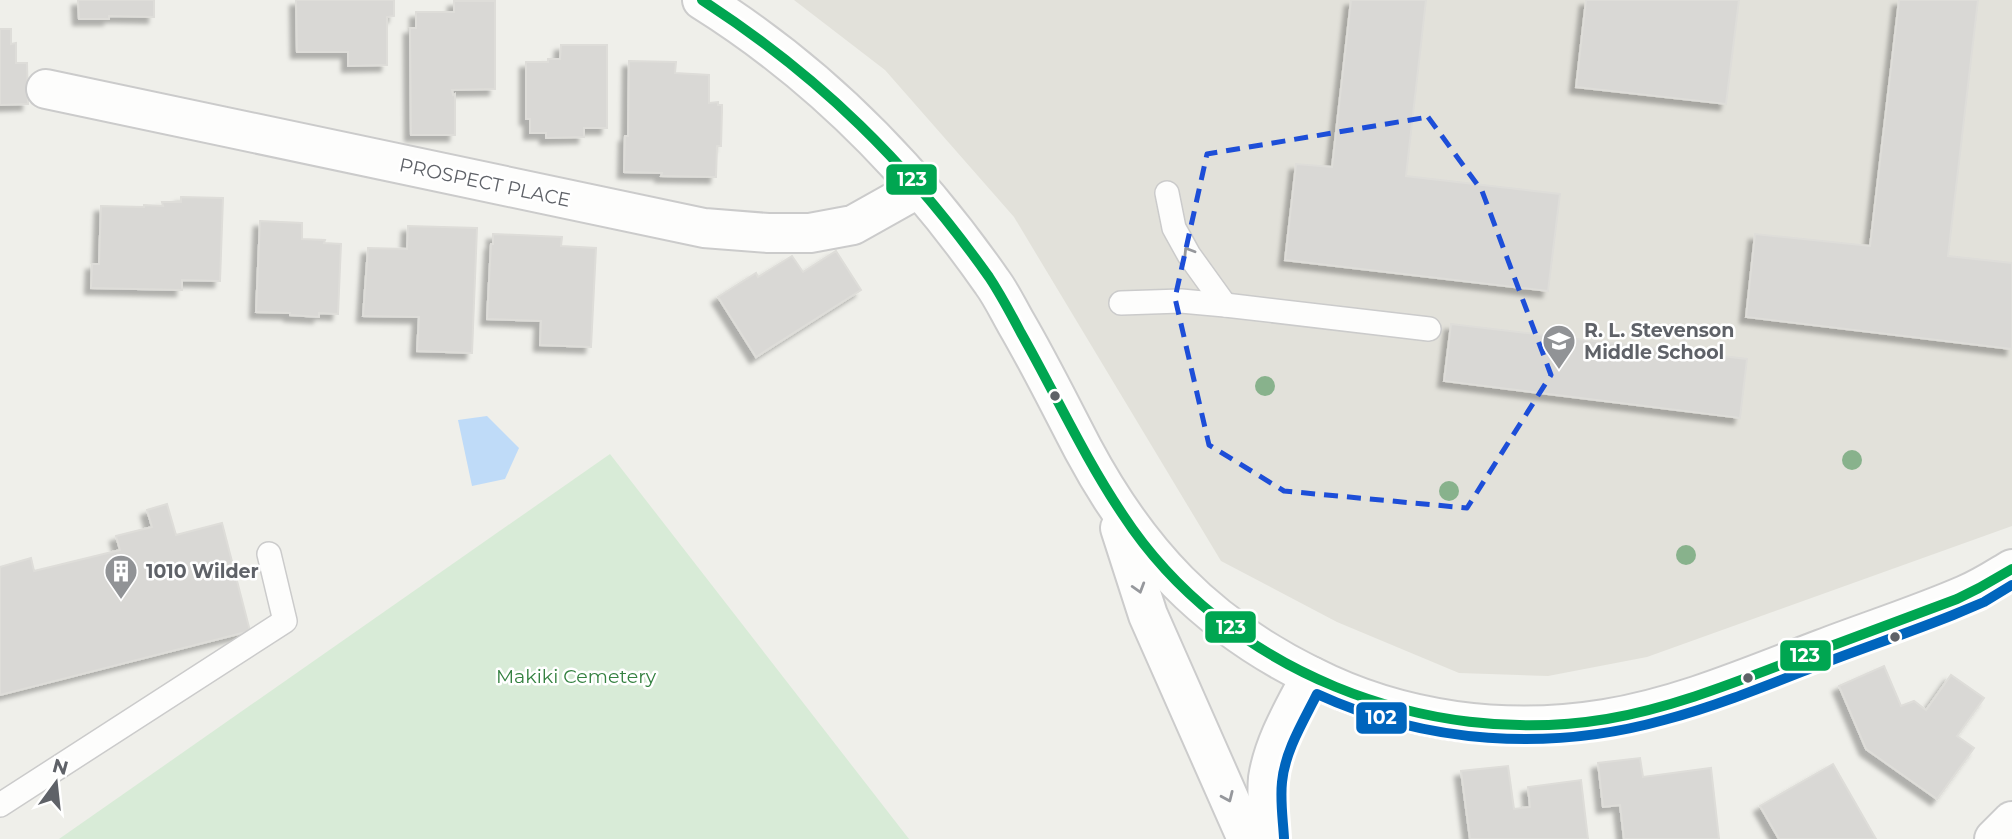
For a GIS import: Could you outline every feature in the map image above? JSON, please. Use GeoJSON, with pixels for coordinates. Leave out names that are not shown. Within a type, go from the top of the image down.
{"type":"FeatureCollection","features":[{"type":"Feature","properties":{"kind":"street"},"geometry":{"type":"LineString","coordinates":[[702,0],[733,19],[845,110],[919,188],[994,283],[1111,499],[1145,547],[1185,590],[1229,627],[1278,660],[1330,686],[1385,706],[1440,719],[1495,725],[1551,725],[1606,719],[1709,692],[1967,594],[2012,569]]}},
{"type":"Feature","properties":{"kind":"street","name":"PROSPECT PLACE"},"geometry":{"type":"LineString","coordinates":[[46,89],[704,228],[768,233],[821,231],[853,225],[919,188]]}},
{"type":"Feature","properties":{"kind":"street"},"geometry":{"type":"LineString","coordinates":[[1111,499],[1147,615],[1247,839]]}},
{"type":"Feature","properties":{"kind":"street"},"geometry":{"type":"LineString","coordinates":[[1967,594],[2012,602]]}},
{"type":"Feature","properties":{"kind":"street"},"geometry":{"type":"LineString","coordinates":[[1269,839],[1268,780],[1273,756],[1279,737],[1311,676]]}},
{"type":"Feature","properties":{"kind":"street"},"geometry":{"type":"LineString","coordinates":[[1994,839],[2012,821]]}},
{"type":"Feature","properties":{"kind":"lane"},"geometry":{"type":"LineString","coordinates":[[1167,192],[1174,228],[1189,255],[1225,305]]}},
{"type":"Feature","properties":{"kind":"lane"},"geometry":{"type":"LineString","coordinates":[[1122,303],[1181,301],[1429,329]]}},
{"type":"Feature","properties":{"kind":"lane"},"geometry":{"type":"LineString","coordinates":[[0,804],[285,621],[269,554]]}},
{"type":"Feature","properties":{"kind":"highlighted area"},"geometry":{"type":"Polygon","coordinates":[[[1428,117],[1482,191],[1551,375],[1467,508],[1284,491],[1209,445],[1175,298],[1207,154],[1428,117]]]}},
{"type":"Feature","properties":{"kind":"shaded area","name":"R. L. Stevenson Middle School"},"geometry":{"type":"Polygon","coordinates":[[[794,0],[2012,0],[2012,526],[1647,657],[1548,676],[1459,673],[1337,622],[1221,561],[1014,217],[885,70],[794,0]]]}},
{"type":"Feature","properties":{"kind":"green space","name":"Makiki Cemetery"},"geometry":{"type":"Polygon","coordinates":[[[610,454],[909,839],[59,839],[610,454]]]}},
{"type":"Feature","properties":{"kind":"water"},"geometry":{"type":"Polygon","coordinates":[[[487,416],[519,448],[505,479],[472,486],[458,420],[487,416]]]}},
{"type":"Feature","properties":{"kind":"building"},"geometry":{"type":"Polygon","coordinates":[[[78,0],[154,0],[154,17],[109,16],[109,19],[79,19],[78,0]]]}},
{"type":"Feature","properties":{"kind":"building"},"geometry":{"type":"Polygon","coordinates":[[[296,0],[394,0],[394,16],[387,17],[387,65],[348,66],[348,52],[297,52],[296,0]]]}},
{"type":"Feature","properties":{"kind":"building"},"geometry":{"type":"Polygon","coordinates":[[[1351,0],[1426,0],[1406,176],[1560,194],[1548,291],[1285,260],[1296,164],[1332,167],[1351,0]]]}},
{"type":"Feature","properties":{"kind":"building"},"geometry":{"type":"Polygon","coordinates":[[[1586,0],[1739,0],[1726,104],[1576,87],[1586,0]]]}},
{"type":"Feature","properties":{"kind":"building"},"geometry":{"type":"Polygon","coordinates":[[[1899,0],[1978,0],[1948,256],[2012,263],[2012,349],[1746,317],[1755,234],[1870,246],[1899,0]]]}},
{"type":"Feature","properties":{"kind":"building"},"geometry":{"type":"Polygon","coordinates":[[[454,1],[495,1],[495,89],[452,90],[453,95],[455,94],[455,135],[411,135],[410,28],[416,28],[416,12],[454,12],[454,1]]]}},
{"type":"Feature","properties":{"kind":"building"},"geometry":{"type":"Polygon","coordinates":[[[0,29],[11,29],[11,44],[16,43],[16,63],[27,63],[28,104],[0,105],[0,29]]]}},
{"type":"Feature","properties":{"kind":"building"},"geometry":{"type":"Polygon","coordinates":[[[561,45],[607,45],[607,128],[584,128],[584,137],[546,138],[546,133],[530,133],[530,119],[526,119],[526,62],[560,59],[561,45]]]}},
{"type":"Feature","properties":{"kind":"building"},"geometry":{"type":"Polygon","coordinates":[[[629,61],[676,62],[675,73],[709,75],[709,103],[718,102],[718,105],[722,105],[721,146],[717,146],[716,177],[624,172],[625,136],[628,136],[629,61]]]}},
{"type":"Feature","properties":{"kind":"building"},"geometry":{"type":"Polygon","coordinates":[[[181,197],[223,198],[220,281],[182,280],[182,290],[91,288],[92,264],[99,264],[101,206],[163,206],[162,202],[181,202],[181,197]]]}},
{"type":"Feature","properties":{"kind":"building"},"geometry":{"type":"Polygon","coordinates":[[[260,221],[302,223],[302,239],[341,244],[338,314],[319,313],[319,317],[256,312],[260,221]]]}},
{"type":"Feature","properties":{"kind":"building"},"geometry":{"type":"Polygon","coordinates":[[[408,226],[477,228],[472,353],[417,351],[419,317],[363,316],[368,248],[407,249],[408,226]]]}},
{"type":"Feature","properties":{"kind":"building"},"geometry":{"type":"Polygon","coordinates":[[[493,234],[562,237],[561,246],[596,248],[591,347],[540,345],[541,321],[487,319],[493,234]]]}},
{"type":"Feature","properties":{"kind":"building"},"geometry":{"type":"Polygon","coordinates":[[[836,251],[861,290],[756,357],[718,297],[756,273],[758,277],[792,256],[803,272],[836,251]]]}},
{"type":"Feature","properties":{"kind":"building"},"geometry":{"type":"Polygon","coordinates":[[[1451,324],[1747,359],[1740,418],[1444,381],[1451,324]]]}},
{"type":"Feature","properties":{"kind":"building","name":"1010 Wilder"},"geometry":{"type":"Polygon","coordinates":[[[167,504],[176,535],[222,523],[250,631],[0,695],[0,567],[31,558],[34,571],[120,550],[116,536],[152,527],[147,510],[167,504]]]}},
{"type":"Feature","properties":{"kind":"building"},"geometry":{"type":"Polygon","coordinates":[[[1884,666],[1901,706],[1914,701],[1926,710],[1951,675],[1984,698],[1957,736],[1974,748],[1937,799],[1866,749],[1839,686],[1884,666]]]}},
{"type":"Feature","properties":{"kind":"building"},"geometry":{"type":"Polygon","coordinates":[[[1640,758],[1643,777],[1711,768],[1719,839],[1624,839],[1620,805],[1603,807],[1598,763],[1640,758]]]}},
{"type":"Feature","properties":{"kind":"building"},"geometry":{"type":"Polygon","coordinates":[[[1833,764],[1876,839],[1779,839],[1760,806],[1833,764]]]}},
{"type":"Feature","properties":{"kind":"building"},"geometry":{"type":"Polygon","coordinates":[[[1508,766],[1514,809],[1530,807],[1528,787],[1581,780],[1588,839],[1470,839],[1461,771],[1508,766]]]}},
{"type":"Feature","properties":{"kind":"transit line","name":"123"},"geometry":{"type":"LineString","coordinates":[[702,0],[785,59],[823,91],[894,160],[927,197],[993,284],[1109,493],[1166,570],[1216,617],[1273,656],[1335,687],[1401,709],[1469,722],[1538,725],[1607,719],[1678,702],[1746,678],[1957,599],[2012,569]]}},
{"type":"Feature","properties":{"kind":"transit line","name":"102"},"geometry":{"type":"LineString","coordinates":[[1284,838],[1281,796],[1284,770],[1295,737],[1317,694],[1358,711],[1444,733],[1532,739],[1621,730],[1664,720],[1742,695],[1953,615],[1984,602],[2012,585]]}},
{"type":"Feature","properties":{"kind":"place","name":"R. L. Stevenson Middle School"},"geometry":{"type":"Point","coordinates":[1559,371]}},
{"type":"Feature","properties":{"kind":"place","name":"1010 Wilder"},"geometry":{"type":"Point","coordinates":[121,601]}}]}
